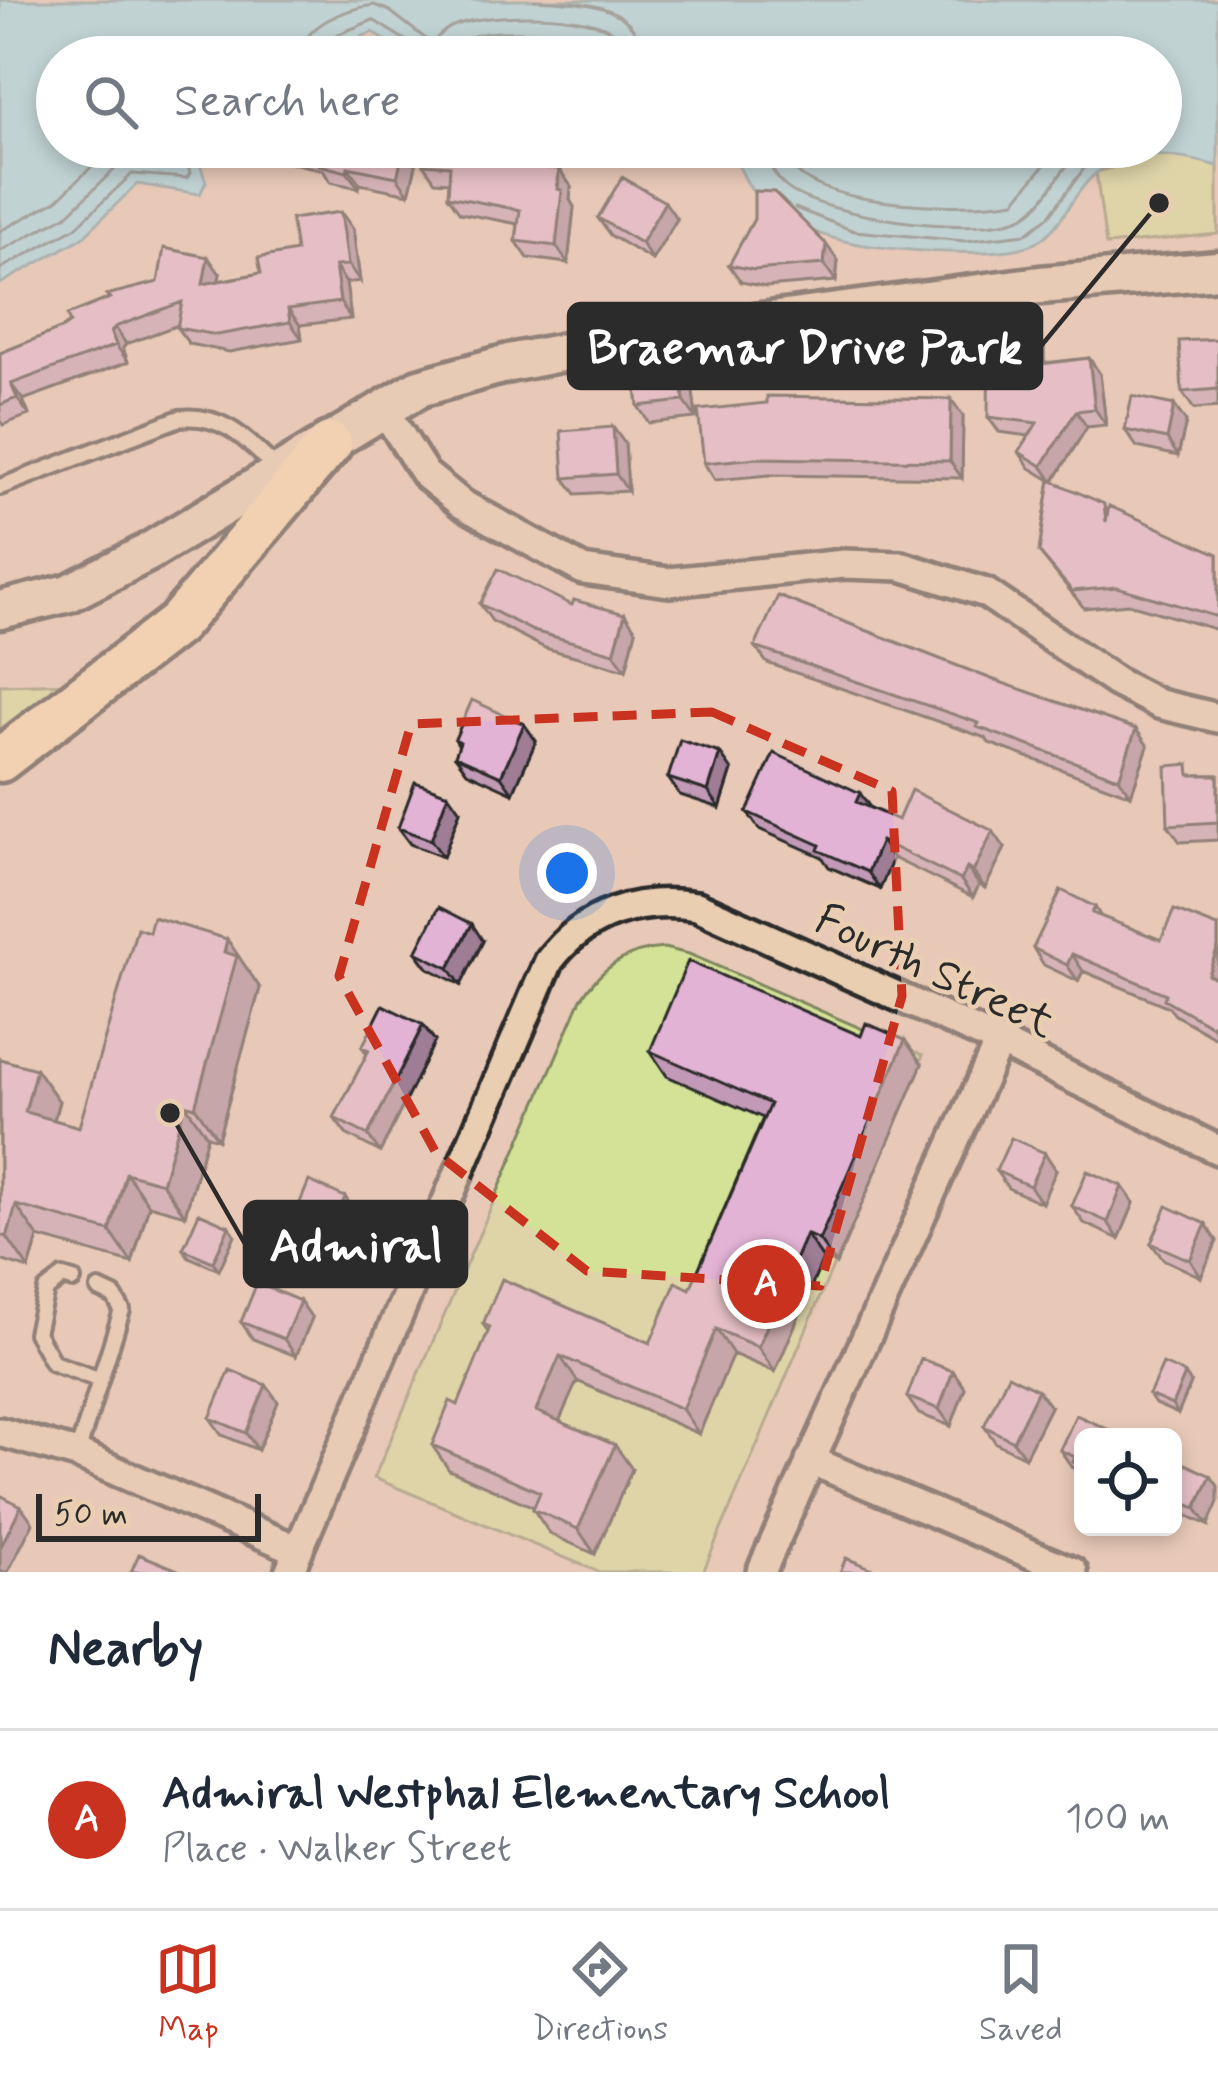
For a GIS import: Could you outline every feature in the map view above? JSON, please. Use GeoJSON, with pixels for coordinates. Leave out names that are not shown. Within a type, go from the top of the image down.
{"type":"FeatureCollection","features":[{"type":"Feature","properties":{"kind":"main road"},"geometry":{"type":"LineString","coordinates":[[0,610],[69,593],[147,554],[419,388],[487,369],[620,341],[1040,285],[1218,271]]}},
{"type":"Feature","properties":{"kind":"main road"},"geometry":{"type":"LineString","coordinates":[[0,760],[177,624],[330,445]]}},
{"type":"Feature","properties":{"kind":"street"},"geometry":{"type":"LineString","coordinates":[[383,408],[425,474],[462,504],[583,570],[669,582],[844,564],[901,566],[986,593],[1116,682],[1159,704],[1218,718]]}},
{"type":"Feature","properties":{"kind":"street","name":"Fourth Street"},"geometry":{"type":"LineString","coordinates":[[294,1561],[549,962],[571,937],[611,913],[662,902],[697,906],[999,1042],[1218,1150]]}},
{"type":"Feature","properties":{"kind":"street"},"geometry":{"type":"LineString","coordinates":[[760,1572],[999,1042]]}},
{"type":"Feature","properties":{"kind":"street"},"geometry":{"type":"LineString","coordinates":[[0,1432],[77,1454],[294,1561]]}},
{"type":"Feature","properties":{"kind":"street"},"geometry":{"type":"LineString","coordinates":[[810,1460],[1072,1572]]}},
{"type":"Feature","properties":{"kind":"lane"},"geometry":{"type":"LineString","coordinates":[[0,488],[180,418],[201,416],[235,430],[282,473]]}},
{"type":"Feature","properties":{"kind":"lane"},"geometry":{"type":"LineString","coordinates":[[73,1280],[63,1276],[46,1290],[36,1333],[52,1363],[98,1379]]}},
{"type":"Feature","properties":{"kind":"lane"},"geometry":{"type":"LineString","coordinates":[[77,1454],[122,1310],[114,1296],[99,1289]]}},
{"type":"Feature","properties":{"kind":"highlighted area"},"geometry":{"type":"Polygon","coordinates":[[[712,712],[892,791],[902,996],[820,1286],[587,1271],[436,1153],[339,976],[411,724],[712,712]]]}},
{"type":"Feature","properties":{"kind":"green space"},"geometry":{"type":"Polygon","coordinates":[[[1182,155],[1218,166],[1218,234],[1106,245],[1096,172],[1182,168],[1182,155]]]}},
{"type":"Feature","properties":{"kind":"green space"},"geometry":{"type":"Polygon","coordinates":[[[74,683],[0,744],[0,685],[74,683]]]}},
{"type":"Feature","properties":{"kind":"green space"},"geometry":{"type":"Polygon","coordinates":[[[664,948],[689,954],[923,1055],[703,1572],[599,1572],[374,1478],[581,999],[616,963],[638,952],[664,948]]]}},
{"type":"Feature","properties":{"kind":"water"},"geometry":{"type":"Polygon","coordinates":[[[0,0],[1218,0],[1218,166],[1182,158],[1182,36],[379,36],[373,32],[364,36],[36,36],[36,168],[201,168],[206,182],[200,194],[137,184],[82,238],[0,284],[0,0]]]}},
{"type":"Feature","properties":{"kind":"water"},"geometry":{"type":"Polygon","coordinates":[[[740,168],[1104,168],[1035,243],[974,252],[893,248],[832,238],[777,214],[762,203],[740,168]]]}},
{"type":"Feature","properties":{"kind":"building"},"geometry":{"type":"Polygon","coordinates":[[[353,168],[399,168],[397,177],[353,168]]]}},
{"type":"Feature","properties":{"kind":"building"},"geometry":{"type":"Polygon","coordinates":[[[450,168],[559,169],[557,189],[562,190],[556,246],[516,241],[520,210],[448,196],[450,168]]]}},
{"type":"Feature","properties":{"kind":"building"},"geometry":{"type":"Polygon","coordinates":[[[622,177],[665,202],[641,243],[598,218],[622,177]]]}},
{"type":"Feature","properties":{"kind":"building"},"geometry":{"type":"Polygon","coordinates":[[[754,191],[774,192],[826,244],[824,264],[754,270],[729,265],[754,219],[754,191]]]}},
{"type":"Feature","properties":{"kind":"building"},"geometry":{"type":"Polygon","coordinates":[[[341,212],[348,265],[335,266],[340,302],[288,309],[290,322],[217,335],[177,328],[182,302],[115,327],[111,332],[116,345],[11,384],[17,398],[0,405],[0,353],[63,328],[70,323],[67,315],[110,298],[106,295],[158,282],[164,248],[208,257],[203,284],[261,273],[258,258],[296,251],[291,219],[341,212]]]}},
{"type":"Feature","properties":{"kind":"building"},"geometry":{"type":"Polygon","coordinates":[[[1033,333],[1033,365],[1089,358],[1095,409],[1076,411],[1042,466],[1019,452],[1037,423],[988,417],[989,336],[1033,333]]]}},
{"type":"Feature","properties":{"kind":"building"},"geometry":{"type":"Polygon","coordinates":[[[1218,339],[1218,389],[1182,392],[1179,341],[1218,339]]]}},
{"type":"Feature","properties":{"kind":"building"},"geometry":{"type":"Polygon","coordinates":[[[679,349],[684,401],[638,406],[632,354],[679,349]]]}},
{"type":"Feature","properties":{"kind":"building"},"geometry":{"type":"Polygon","coordinates":[[[767,396],[951,399],[950,461],[757,458],[704,463],[698,410],[767,403],[767,396]]]}},
{"type":"Feature","properties":{"kind":"building"},"geometry":{"type":"Polygon","coordinates":[[[1132,396],[1174,405],[1167,439],[1125,430],[1132,396]]]}},
{"type":"Feature","properties":{"kind":"building"},"geometry":{"type":"Polygon","coordinates":[[[613,427],[616,474],[564,478],[561,431],[613,427]]]}},
{"type":"Feature","properties":{"kind":"building"},"geometry":{"type":"Polygon","coordinates":[[[1050,480],[1104,504],[1106,522],[1109,506],[1218,554],[1218,617],[1117,587],[1072,591],[1039,552],[1050,480]]]}},
{"type":"Feature","properties":{"kind":"building"},"geometry":{"type":"Polygon","coordinates":[[[498,569],[572,605],[574,600],[625,614],[614,653],[533,631],[480,604],[498,569]]]}},
{"type":"Feature","properties":{"kind":"building"},"geometry":{"type":"Polygon","coordinates":[[[778,596],[1136,729],[1119,778],[977,727],[979,723],[755,647],[778,596]]]}},
{"type":"Feature","properties":{"kind":"building"},"geometry":{"type":"Polygon","coordinates":[[[472,700],[524,724],[501,776],[455,756],[460,742],[455,739],[472,700]]]}},
{"type":"Feature","properties":{"kind":"building"},"geometry":{"type":"Polygon","coordinates":[[[680,740],[720,753],[708,791],[668,778],[680,740]]]}},
{"type":"Feature","properties":{"kind":"building"},"geometry":{"type":"Polygon","coordinates":[[[774,753],[860,793],[856,802],[898,820],[911,790],[993,831],[973,872],[967,868],[961,880],[881,841],[868,872],[747,812],[774,753]]]}},
{"type":"Feature","properties":{"kind":"building"},"geometry":{"type":"Polygon","coordinates":[[[1189,764],[1190,775],[1218,775],[1218,822],[1168,825],[1166,766],[1189,764]]]}},
{"type":"Feature","properties":{"kind":"building"},"geometry":{"type":"Polygon","coordinates":[[[415,782],[448,794],[431,840],[398,828],[415,782]]]}},
{"type":"Feature","properties":{"kind":"building"},"geometry":{"type":"Polygon","coordinates":[[[1061,890],[1095,907],[1092,913],[1161,940],[1174,910],[1218,927],[1218,947],[1208,974],[1218,980],[1218,1015],[1212,1026],[1164,999],[1166,994],[1072,954],[1067,965],[1033,948],[1061,890]]]}},
{"type":"Feature","properties":{"kind":"building"},"geometry":{"type":"Polygon","coordinates":[[[439,907],[472,924],[449,968],[416,952],[439,907]]]}},
{"type":"Feature","properties":{"kind":"building"},"geometry":{"type":"Polygon","coordinates":[[[153,917],[227,939],[224,952],[237,956],[195,1107],[185,1104],[162,1183],[126,1173],[110,1231],[16,1205],[7,1237],[0,1235],[0,1059],[36,1069],[25,1112],[79,1127],[137,928],[149,932],[153,917]]]}},
{"type":"Feature","properties":{"kind":"building"},"geometry":{"type":"Polygon","coordinates":[[[688,961],[861,1036],[866,1023],[905,1040],[819,1240],[806,1234],[758,1347],[716,1329],[682,1409],[560,1356],[536,1411],[615,1445],[578,1529],[533,1509],[540,1492],[432,1445],[450,1401],[458,1405],[490,1327],[483,1324],[502,1279],[650,1343],[676,1282],[690,1289],[770,1104],[650,1051],[688,961]]]}},
{"type":"Feature","properties":{"kind":"building"},"geometry":{"type":"Polygon","coordinates":[[[383,1005],[423,1025],[368,1135],[334,1118],[369,1050],[362,1047],[383,1005]]]}},
{"type":"Feature","properties":{"kind":"building"},"geometry":{"type":"Polygon","coordinates":[[[1011,1138],[1045,1153],[1030,1186],[996,1171],[1011,1138]]]}},
{"type":"Feature","properties":{"kind":"building"},"geometry":{"type":"Polygon","coordinates":[[[1087,1171],[1122,1186],[1108,1222],[1072,1206],[1087,1171]]]}},
{"type":"Feature","properties":{"kind":"building"},"geometry":{"type":"Polygon","coordinates":[[[309,1181],[345,1197],[325,1245],[289,1229],[309,1181]]]}},
{"type":"Feature","properties":{"kind":"building"},"geometry":{"type":"Polygon","coordinates":[[[1167,1206],[1206,1224],[1190,1260],[1151,1243],[1167,1206]]]}},
{"type":"Feature","properties":{"kind":"building"},"geometry":{"type":"Polygon","coordinates":[[[199,1213],[229,1226],[213,1262],[183,1249],[199,1213]]]}},
{"type":"Feature","properties":{"kind":"building"},"geometry":{"type":"Polygon","coordinates":[[[257,1283],[300,1301],[284,1339],[241,1322],[257,1283]]]}},
{"type":"Feature","properties":{"kind":"building"},"geometry":{"type":"Polygon","coordinates":[[[921,1359],[953,1371],[939,1409],[907,1397],[921,1359]]]}},
{"type":"Feature","properties":{"kind":"building"},"geometry":{"type":"Polygon","coordinates":[[[1163,1364],[1185,1374],[1172,1405],[1149,1395],[1163,1364]]]}},
{"type":"Feature","properties":{"kind":"building"},"geometry":{"type":"Polygon","coordinates":[[[230,1370],[266,1385],[246,1433],[210,1418],[230,1370]]]}},
{"type":"Feature","properties":{"kind":"building"},"geometry":{"type":"Polygon","coordinates":[[[1008,1375],[1038,1390],[1013,1441],[984,1426],[1008,1375]]]}},
{"type":"Feature","properties":{"kind":"building"},"geometry":{"type":"Polygon","coordinates":[[[1076,1415],[1105,1428],[1074,1428],[1074,1457],[1060,1450],[1076,1415]]]}},
{"type":"Feature","properties":{"kind":"building"},"geometry":{"type":"Polygon","coordinates":[[[1182,1462],[1211,1476],[1196,1508],[1182,1502],[1182,1462]]]}},
{"type":"Feature","properties":{"kind":"building"},"geometry":{"type":"Polygon","coordinates":[[[0,1495],[21,1506],[0,1548],[0,1495]]]}},
{"type":"Feature","properties":{"kind":"building"},"geometry":{"type":"Polygon","coordinates":[[[139,1554],[178,1570],[131,1572],[139,1554]]]}},
{"type":"Feature","properties":{"kind":"building"},"geometry":{"type":"Polygon","coordinates":[[[846,1558],[880,1572],[840,1572],[846,1558]]]}},
{"type":"Feature","properties":{"kind":"place","name":"Braemar Drive Park"},"geometry":{"type":"Point","coordinates":[1159,203]}},
{"type":"Feature","properties":{"kind":"place","name":"Admiral"},"geometry":{"type":"Point","coordinates":[170,1113]}},
{"type":"Feature","properties":{"kind":"place","name":"Admiral Westphal Elementary School"},"geometry":{"type":"Point","coordinates":[766,1284]}}]}
